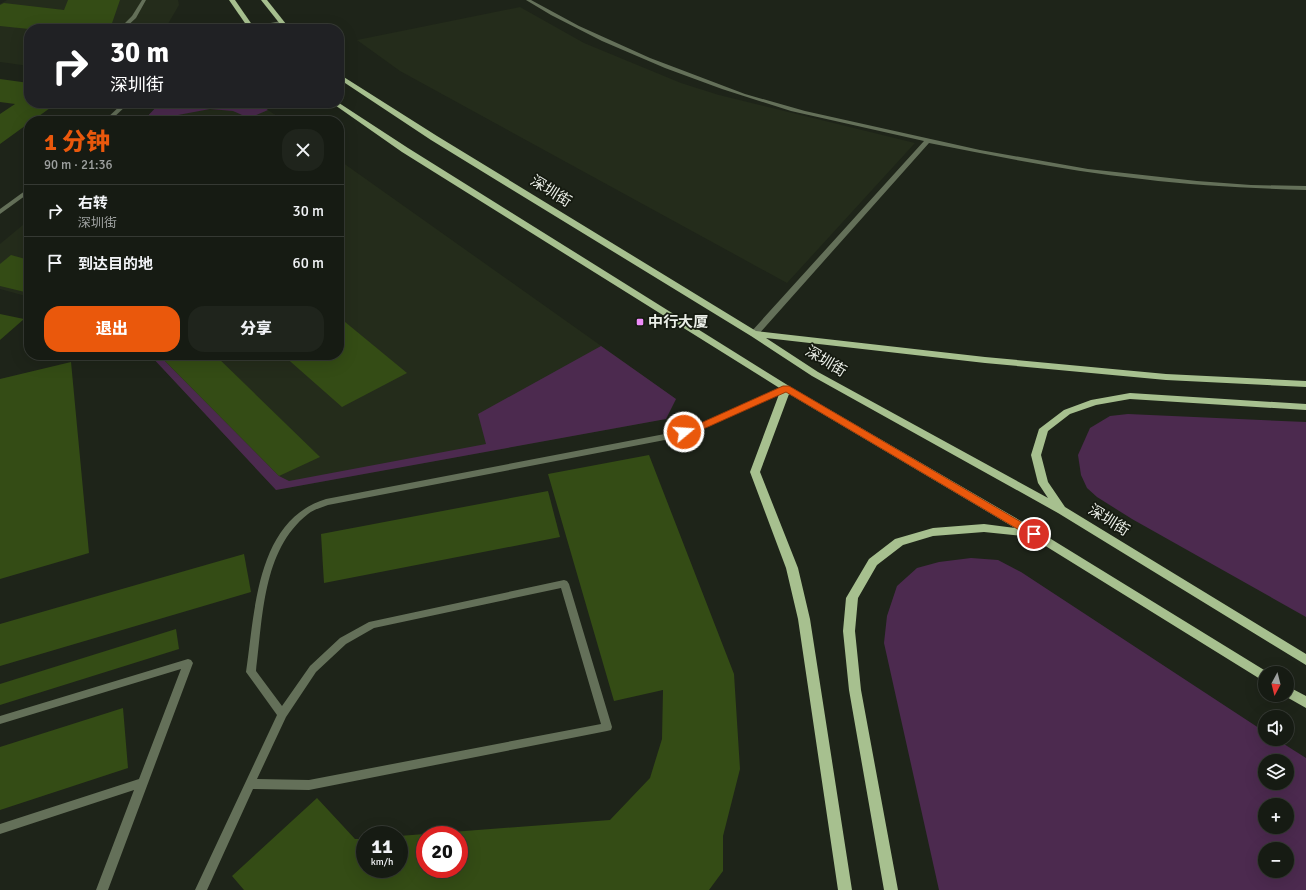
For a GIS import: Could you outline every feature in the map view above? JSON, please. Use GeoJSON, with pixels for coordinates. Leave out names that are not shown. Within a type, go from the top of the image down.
{"type":"FeatureCollection","features":[{"type":"Feature","properties":{"kind":"main road"},"geometry":{"type":"LineString","coordinates":[[232,0],[249,24]]}},
{"type":"Feature","properties":{"kind":"main road"},"geometry":{"type":"LineString","coordinates":[[264,0],[281,22]]}},
{"type":"Feature","properties":{"kind":"main road","name":"深圳街"},"geometry":{"type":"LineString","coordinates":[[344,79],[434,138],[754,334],[815,374],[1062,510],[1306,660]]}},
{"type":"Feature","properties":{"kind":"main road"},"geometry":{"type":"LineString","coordinates":[[342,108],[405,150],[786,388],[1034,534],[1258,673]]}},
{"type":"Feature","properties":{"kind":"main road"},"geometry":{"type":"LineString","coordinates":[[754,334],[985,360],[1158,376],[1306,384]]}},
{"type":"Feature","properties":{"kind":"main road"},"geometry":{"type":"LineString","coordinates":[[786,388],[755,472],[792,568],[804,619],[845,890]]}},
{"type":"Feature","properties":{"kind":"main road"},"geometry":{"type":"LineString","coordinates":[[1062,510],[1043,483],[1036,455],[1044,429],[1067,412],[1094,402],[1130,396],[1306,407]]}},
{"type":"Feature","properties":{"kind":"main road"},"geometry":{"type":"LineString","coordinates":[[891,890],[855,690],[849,631],[852,598],[873,562],[899,542],[934,532],[984,528],[1034,534]]}},
{"type":"Feature","properties":{"kind":"main road"},"geometry":{"type":"LineString","coordinates":[[1294,695],[1306,703]]}},
{"type":"Feature","properties":{"kind":"street"},"geometry":{"type":"LineString","coordinates":[[126,24],[137,14],[144,0]]}},
{"type":"Feature","properties":{"kind":"street"},"geometry":{"type":"LineString","coordinates":[[528,0],[545,11],[601,38],[688,76],[781,106],[927,141],[1050,166],[1169,180],[1257,188],[1306,188]]}},
{"type":"Feature","properties":{"kind":"street"},"geometry":{"type":"LineString","coordinates":[[271,24],[281,22]]}},
{"type":"Feature","properties":{"kind":"street"},"geometry":{"type":"LineString","coordinates":[[112,116],[121,108]]}},
{"type":"Feature","properties":{"kind":"street"},"geometry":{"type":"LineString","coordinates":[[754,334],[927,141]]}},
{"type":"Feature","properties":{"kind":"street"},"geometry":{"type":"LineString","coordinates":[[0,212],[24,194]]}},
{"type":"Feature","properties":{"kind":"street"},"geometry":{"type":"LineString","coordinates":[[282,714],[251,672],[266,570],[285,531],[306,511],[326,502],[670,436],[698,428],[786,388]]}},
{"type":"Feature","properties":{"kind":"street"},"geometry":{"type":"LineString","coordinates":[[202,890],[250,784],[282,714],[313,669],[343,641],[372,625],[564,584],[607,727],[309,785],[250,784]]}},
{"type":"Feature","properties":{"kind":"street"},"geometry":{"type":"LineString","coordinates":[[0,720],[188,663],[102,890]]}},
{"type":"Feature","properties":{"kind":"street"},"geometry":{"type":"LineString","coordinates":[[0,829],[142,783]]}},
{"type":"Feature","properties":{"kind":"shaded area"},"geometry":{"type":"Polygon","coordinates":[[[7,0],[178,0],[179,5],[168,24],[24,24],[24,65],[0,62],[0,4],[7,0]]]}},
{"type":"Feature","properties":{"kind":"shaded area"},"geometry":{"type":"Polygon","coordinates":[[[520,7],[584,43],[681,83],[719,95],[915,143],[787,283],[400,71],[357,40],[520,7]]]}},
{"type":"Feature","properties":{"kind":"shaded area"},"geometry":{"type":"Polygon","coordinates":[[[155,108],[265,108],[277,116],[148,116],[155,108]]]}},
{"type":"Feature","properties":{"kind":"shaded area"},"geometry":{"type":"Polygon","coordinates":[[[155,108],[265,108],[268,110],[254,116],[244,116],[233,111],[210,109],[176,116],[148,116],[155,108]]]}},
{"type":"Feature","properties":{"kind":"shaded area"},"geometry":{"type":"Polygon","coordinates":[[[344,164],[676,399],[666,419],[276,490],[155,360],[344,360],[344,164]]]}},
{"type":"Feature","properties":{"kind":"shaded area"},"geometry":{"type":"Polygon","coordinates":[[[24,224],[24,296],[0,289],[0,244],[24,224]]]}},
{"type":"Feature","properties":{"kind":"shaded area"},"geometry":{"type":"Polygon","coordinates":[[[601,346],[676,399],[666,419],[276,490],[155,360],[164,360],[279,476],[289,481],[486,444],[478,414],[601,346]]]}},
{"type":"Feature","properties":{"kind":"shaded area"},"geometry":{"type":"Polygon","coordinates":[[[1128,414],[1306,422],[1306,617],[1132,519],[1097,497],[1087,488],[1081,475],[1078,455],[1090,428],[1110,416],[1128,414]]]}},
{"type":"Feature","properties":{"kind":"shaded area"},"geometry":{"type":"Polygon","coordinates":[[[971,558],[998,560],[1021,572],[1258,727],[1258,746],[1287,746],[1306,758],[1306,890],[939,890],[884,643],[887,616],[897,586],[917,568],[939,562],[971,558]]]}},
{"type":"Feature","properties":{"kind":"building"},"geometry":{"type":"Polygon","coordinates":[[[68,0],[120,0],[112,24],[24,24],[24,28],[0,26],[0,5],[4,3],[64,10],[68,0]]]}},
{"type":"Feature","properties":{"kind":"building"},"geometry":{"type":"Polygon","coordinates":[[[0,79],[24,82],[24,108],[50,108],[39,116],[24,116],[24,127],[0,144],[0,114],[15,104],[0,102],[0,79]]]}},
{"type":"Feature","properties":{"kind":"building"},"geometry":{"type":"Polygon","coordinates":[[[11,255],[24,259],[24,292],[0,286],[0,264],[11,255]]]}},
{"type":"Feature","properties":{"kind":"building"},"geometry":{"type":"Polygon","coordinates":[[[0,314],[24,319],[0,340],[0,314]]]}},
{"type":"Feature","properties":{"kind":"building"},"geometry":{"type":"Polygon","coordinates":[[[344,321],[407,373],[342,407],[289,360],[344,360],[344,321]]]}},
{"type":"Feature","properties":{"kind":"building"},"geometry":{"type":"Polygon","coordinates":[[[164,360],[220,360],[320,457],[279,476],[164,360]]]}},
{"type":"Feature","properties":{"kind":"building"},"geometry":{"type":"Polygon","coordinates":[[[71,362],[89,553],[0,579],[0,379],[71,362]]]}},
{"type":"Feature","properties":{"kind":"building"},"geometry":{"type":"Polygon","coordinates":[[[649,455],[734,674],[740,769],[723,836],[723,871],[709,890],[244,890],[232,876],[317,798],[356,839],[356,878],[408,878],[408,835],[416,835],[416,878],[468,878],[468,831],[610,820],[650,778],[662,739],[663,690],[614,701],[548,474],[649,455]]]}},
{"type":"Feature","properties":{"kind":"building"},"geometry":{"type":"Polygon","coordinates":[[[548,491],[560,537],[324,583],[321,534],[548,491]]]}},
{"type":"Feature","properties":{"kind":"building"},"geometry":{"type":"Polygon","coordinates":[[[244,554],[251,592],[0,666],[0,624],[244,554]]]}},
{"type":"Feature","properties":{"kind":"building"},"geometry":{"type":"Polygon","coordinates":[[[176,629],[179,649],[0,705],[0,684],[176,629]]]}},
{"type":"Feature","properties":{"kind":"building"},"geometry":{"type":"Polygon","coordinates":[[[123,708],[128,768],[0,810],[0,747],[123,708]]]}},
{"type":"Feature","properties":{"kind":"place","name":"中行大厦"},"geometry":{"type":"Point","coordinates":[640,322]}},
{"type":"Feature","properties":{"kind":"route"},"geometry":{"type":"LineString","coordinates":[[684,432],[698,428],[786,388],[1034,534]]}}]}
